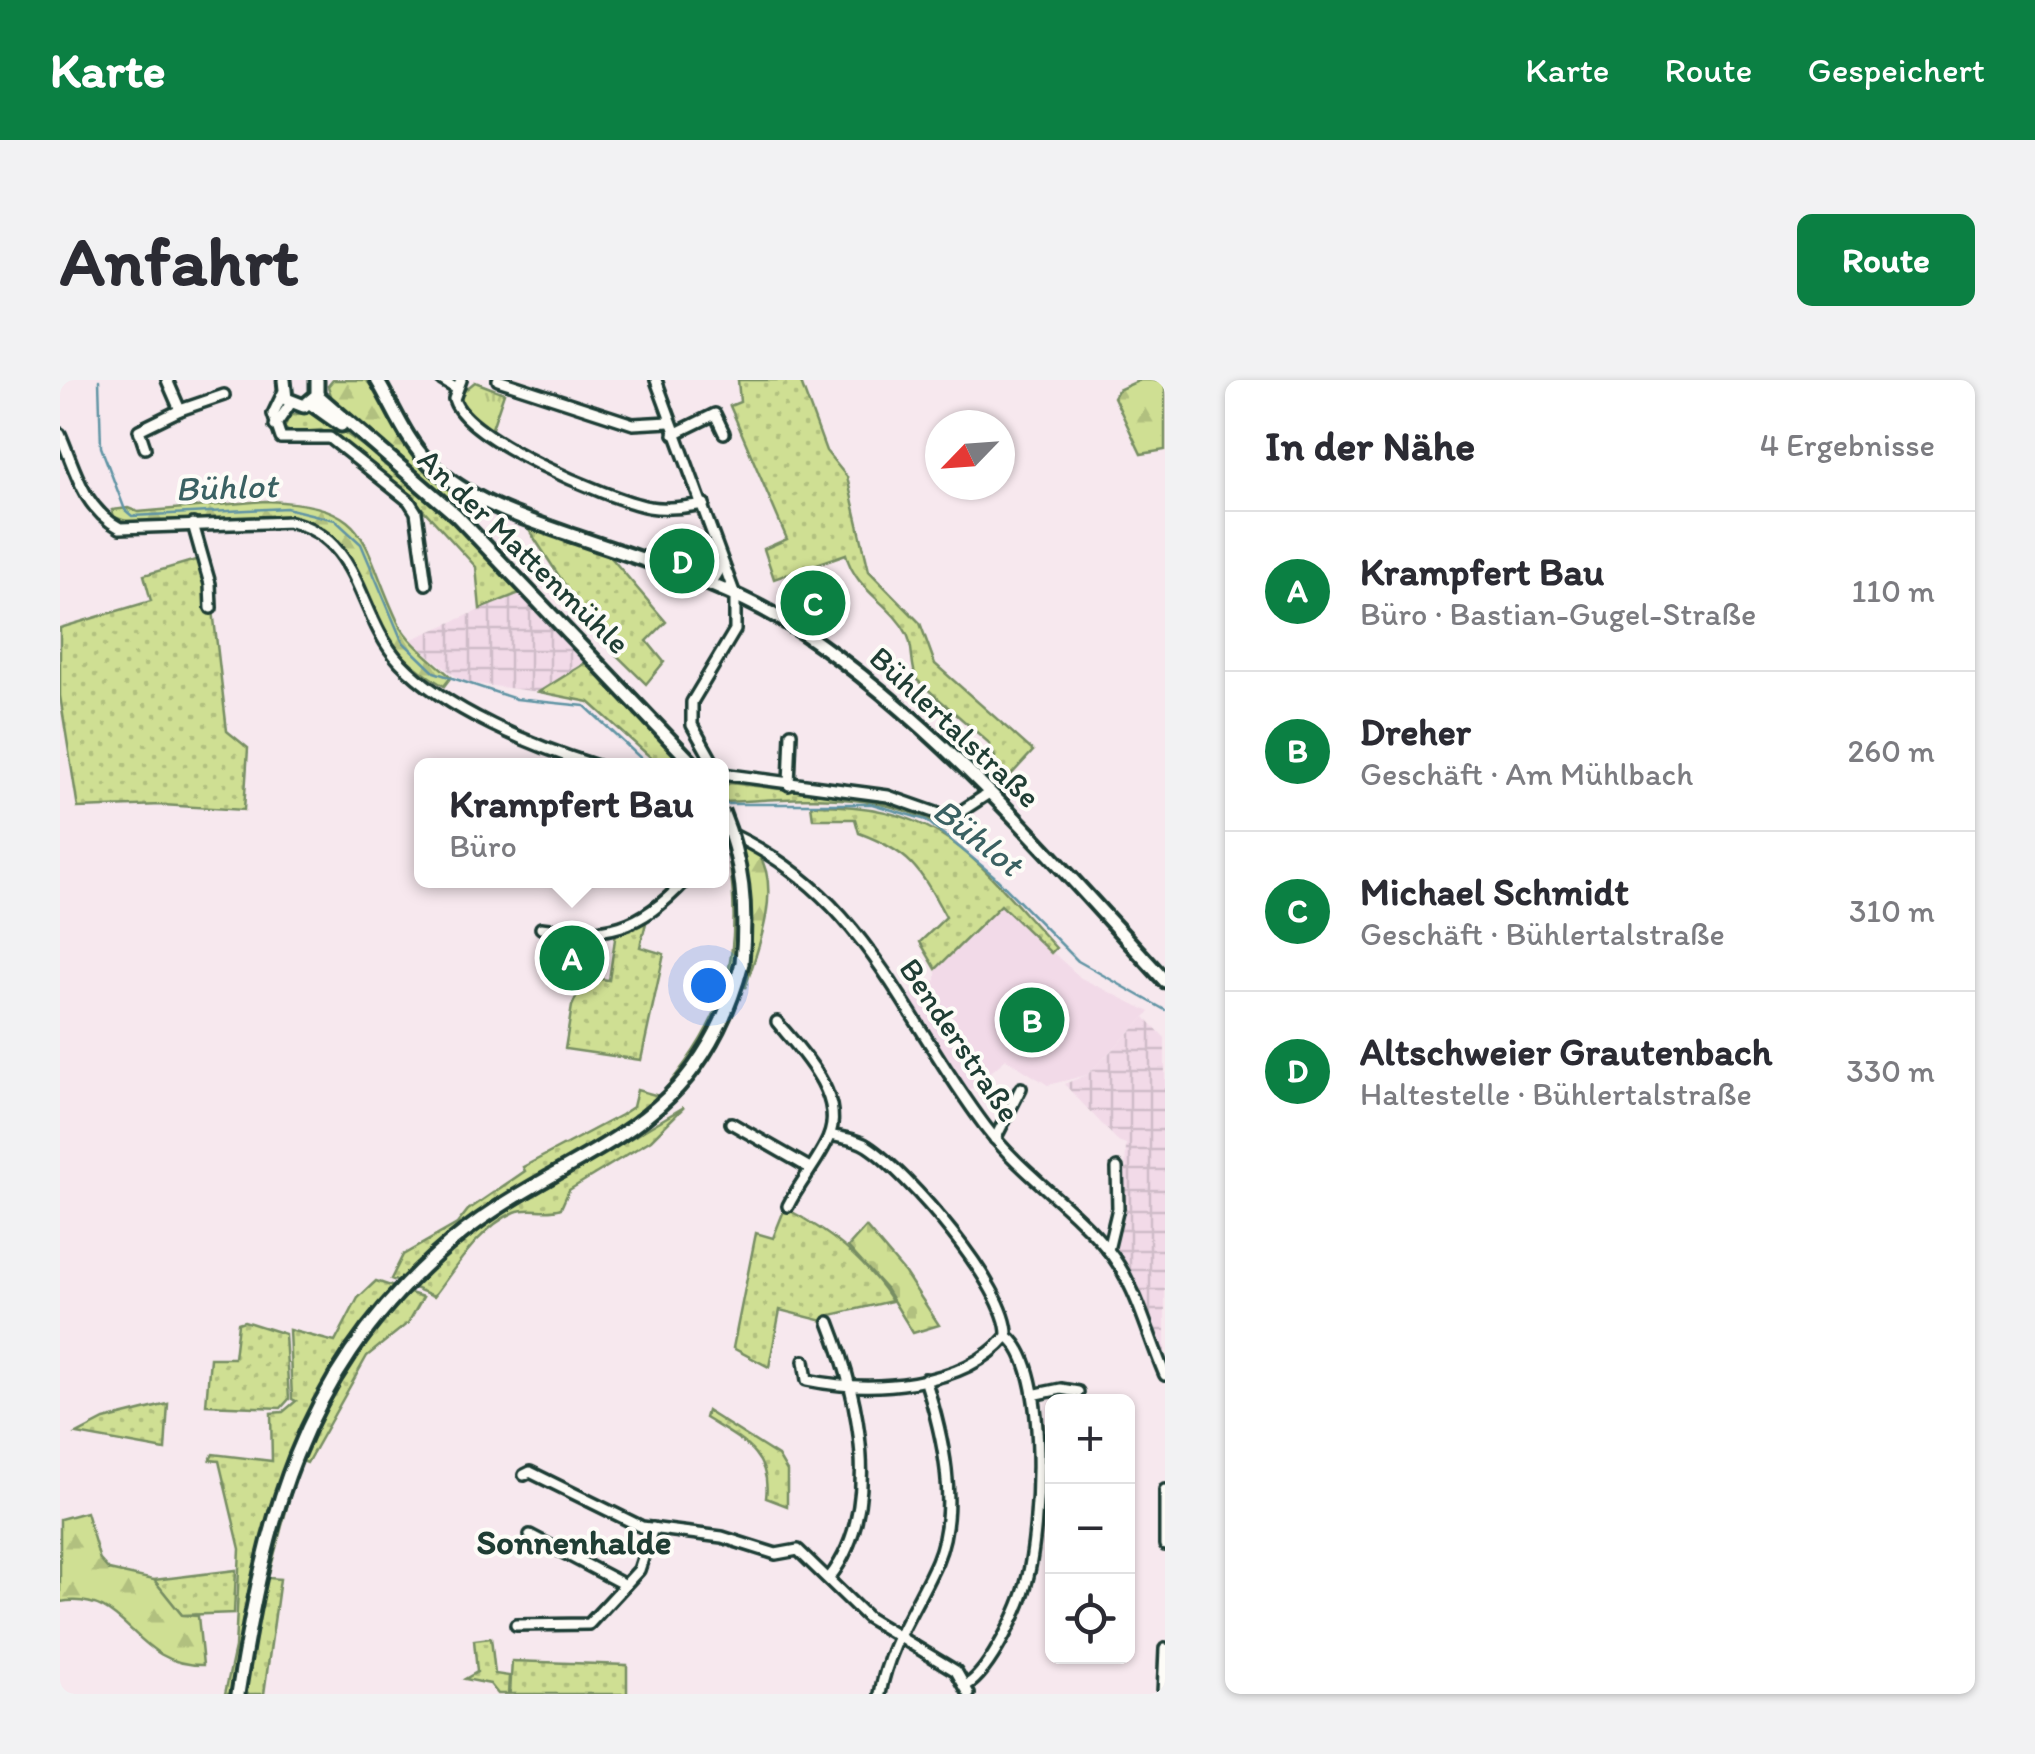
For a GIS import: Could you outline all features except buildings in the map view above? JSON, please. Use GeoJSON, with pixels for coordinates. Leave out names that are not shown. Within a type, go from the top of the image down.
{"type":"FeatureCollection","features":[{"type":"Feature","properties":{"kind":"main road","name":"Bühlertalstraße"},"geometry":{"type":"LineString","coordinates":[[376,380],[424,457],[470,493],[516,516],[710,584],[798,629],[866,678],[989,794],[1165,981]]}},
{"type":"Feature","properties":{"kind":"main road"},"geometry":{"type":"LineString","coordinates":[[285,387],[317,388]]}},
{"type":"Feature","properties":{"kind":"main road","name":"An der Mattenmühle"},"geometry":{"type":"LineString","coordinates":[[317,388],[370,444],[456,515],[688,758]]}},
{"type":"Feature","properties":{"kind":"main road"},"geometry":{"type":"LineString","coordinates":[[238,1694],[266,1541],[292,1460],[322,1393],[382,1310],[425,1266],[464,1234],[650,1118],[693,1072],[712,1044],[742,963],[744,888],[729,830]]}},
{"type":"Feature","properties":{"kind":"street"},"geometry":{"type":"LineString","coordinates":[[167,380],[180,410]]}},
{"type":"Feature","properties":{"kind":"street"},"geometry":{"type":"LineString","coordinates":[[442,380],[458,384],[462,418],[506,448],[642,506],[667,509],[704,504]]}},
{"type":"Feature","properties":{"kind":"street"},"geometry":{"type":"LineString","coordinates":[[498,380],[633,424],[669,422]]}},
{"type":"Feature","properties":{"kind":"street"},"geometry":{"type":"LineString","coordinates":[[656,380],[735,596],[735,630],[692,702],[692,725],[711,758]]}},
{"type":"Feature","properties":{"kind":"street","name":"An der Mattenmühle"},"geometry":{"type":"LineString","coordinates":[[285,387],[274,408],[275,426],[287,440],[322,436],[339,443],[409,501],[416,512],[426,584]]}},
{"type":"Feature","properties":{"kind":"street"},"geometry":{"type":"LineString","coordinates":[[146,448],[139,430],[180,410],[224,396]]}},
{"type":"Feature","properties":{"kind":"street"},"geometry":{"type":"LineString","coordinates":[[674,434],[715,414],[724,433]]}},
{"type":"Feature","properties":{"kind":"street"},"geometry":{"type":"LineString","coordinates":[[60,434],[82,492],[106,520],[133,530],[192,524],[291,522],[315,533],[337,549],[356,576],[373,628],[418,679],[544,748],[573,758]]}},
{"type":"Feature","properties":{"kind":"street"},"geometry":{"type":"LineString","coordinates":[[192,524],[210,584],[211,608]]}},
{"type":"Feature","properties":{"kind":"street"},"geometry":{"type":"LineString","coordinates":[[710,584],[724,562]]}},
{"type":"Feature","properties":{"kind":"street"},"geometry":{"type":"LineString","coordinates":[[789,785],[791,733]]}},
{"type":"Feature","properties":{"kind":"street"},"geometry":{"type":"LineString","coordinates":[[729,775],[888,796],[942,815],[956,814],[989,794]]}},
{"type":"Feature","properties":{"kind":"street","name":"Benderstraße"},"geometry":{"type":"LineString","coordinates":[[729,834],[773,856],[812,884],[850,922],[995,1139],[1015,1164],[1108,1250],[1132,1292],[1165,1375]]}},
{"type":"Feature","properties":{"kind":"street"},"geometry":{"type":"LineString","coordinates":[[541,928],[609,932],[642,915],[676,888]]}},
{"type":"Feature","properties":{"kind":"street"},"geometry":{"type":"LineString","coordinates":[[777,1022],[823,1083],[830,1135],[788,1206]]}},
{"type":"Feature","properties":{"kind":"street"},"geometry":{"type":"LineString","coordinates":[[995,1139],[1021,1088]]}},
{"type":"Feature","properties":{"kind":"street"},"geometry":{"type":"LineString","coordinates":[[731,1123],[808,1167]]}},
{"type":"Feature","properties":{"kind":"street"},"geometry":{"type":"LineString","coordinates":[[524,1475],[530,1472],[564,1486],[624,1521],[722,1536],[776,1554],[798,1550],[868,1618],[895,1638],[956,1670],[968,1690],[1018,1610],[1028,1578],[1036,1394],[1023,1353],[1007,1336],[1005,1314],[993,1288],[953,1233],[872,1150],[830,1135]]}},
{"type":"Feature","properties":{"kind":"street"},"geometry":{"type":"LineString","coordinates":[[1108,1250],[1118,1208],[1118,1168]]}},
{"type":"Feature","properties":{"kind":"street"},"geometry":{"type":"LineString","coordinates":[[829,1322],[851,1386],[860,1458],[856,1516],[830,1577]]}},
{"type":"Feature","properties":{"kind":"street"},"geometry":{"type":"LineString","coordinates":[[804,1361],[807,1380],[851,1386],[925,1379],[985,1357],[1007,1336]]}},
{"type":"Feature","properties":{"kind":"street"},"geometry":{"type":"LineString","coordinates":[[880,1694],[895,1638],[936,1564],[944,1530],[943,1440],[925,1379]]}},
{"type":"Feature","properties":{"kind":"street"},"geometry":{"type":"LineString","coordinates":[[1036,1394],[1078,1392]]}},
{"type":"Feature","properties":{"kind":"street"},"geometry":{"type":"LineString","coordinates":[[1165,1490],[1165,1546]]}},
{"type":"Feature","properties":{"kind":"street"},"geometry":{"type":"LineString","coordinates":[[516,1625],[589,1624],[644,1559],[653,1528]]}},
{"type":"Feature","properties":{"kind":"street"},"geometry":{"type":"LineString","coordinates":[[530,1535],[625,1585]]}},
{"type":"Feature","properties":{"kind":"street"},"geometry":{"type":"LineString","coordinates":[[1163,1694],[1165,1648]]}},
{"type":"Feature","properties":{"kind":"shaded area"},"geometry":{"type":"Polygon","coordinates":[[[522,592],[590,660],[539,692],[463,682],[410,640],[522,592]]]}},
{"type":"Feature","properties":{"kind":"shaded area"},"geometry":{"type":"Polygon","coordinates":[[[1001,905],[1081,978],[1150,1012],[1087,1075],[1048,1085],[1006,1059],[965,1094],[906,997],[936,980],[936,969],[1001,905]]]}},
{"type":"Feature","properties":{"kind":"shaded area"},"geometry":{"type":"Polygon","coordinates":[[[1145,1017],[1165,1038],[1165,1359],[1143,1298],[1115,1252],[1124,1216],[1126,1144],[1118,1141],[1064,1084],[1087,1075],[1145,1017]]]}},
{"type":"Feature","properties":{"kind":"green space"},"geometry":{"type":"Polygon","coordinates":[[[333,380],[366,380],[371,385],[410,448],[465,497],[457,509],[333,402],[328,386],[333,380]]]}},
{"type":"Feature","properties":{"kind":"green space"},"geometry":{"type":"Polygon","coordinates":[[[738,380],[800,380],[826,451],[847,477],[869,571],[920,623],[935,664],[1033,751],[997,790],[985,779],[995,757],[988,742],[917,680],[907,634],[857,578],[846,554],[774,579],[764,549],[787,539],[730,406],[740,402],[738,380]]]}},
{"type":"Feature","properties":{"kind":"green space"},"geometry":{"type":"Polygon","coordinates":[[[1140,380],[1165,380],[1165,450],[1141,454],[1114,397],[1118,390],[1140,380]]]}},
{"type":"Feature","properties":{"kind":"green space"},"geometry":{"type":"Polygon","coordinates":[[[475,382],[504,393],[491,431],[465,415],[460,394],[475,382]]]}},
{"type":"Feature","properties":{"kind":"green space"},"geometry":{"type":"Polygon","coordinates":[[[312,412],[396,472],[522,592],[480,609],[476,567],[418,504],[333,436],[321,430],[291,433],[284,428],[290,415],[312,412]]]}},
{"type":"Feature","properties":{"kind":"green space"},"geometry":{"type":"Polygon","coordinates":[[[265,501],[326,510],[345,519],[358,532],[403,630],[451,677],[444,686],[415,666],[390,641],[340,547],[313,526],[292,516],[135,524],[114,517],[112,510],[128,508],[138,512],[265,501]]]}},
{"type":"Feature","properties":{"kind":"green space"},"geometry":{"type":"Polygon","coordinates":[[[527,527],[608,554],[666,622],[647,641],[664,662],[646,684],[600,639],[527,527]]]}},
{"type":"Feature","properties":{"kind":"green space"},"geometry":{"type":"Polygon","coordinates":[[[199,559],[210,584],[227,731],[248,748],[244,810],[162,805],[78,808],[60,696],[60,628],[151,601],[144,575],[199,559]]]}},
{"type":"Feature","properties":{"kind":"green space"},"geometry":{"type":"Polygon","coordinates":[[[590,660],[678,758],[651,758],[589,702],[539,692],[590,660]]]}},
{"type":"Feature","properties":{"kind":"green space"},"geometry":{"type":"Polygon","coordinates":[[[729,784],[891,802],[949,828],[945,831],[895,807],[867,802],[810,798],[729,802],[729,784]]]}},
{"type":"Feature","properties":{"kind":"green space"},"geometry":{"type":"Polygon","coordinates":[[[811,805],[857,807],[894,814],[925,826],[977,862],[1056,948],[1051,953],[1001,905],[936,969],[920,942],[946,917],[921,874],[903,855],[859,833],[855,819],[813,819],[811,805]]]}},
{"type":"Feature","properties":{"kind":"green space"},"geometry":{"type":"Polygon","coordinates":[[[742,847],[759,855],[768,885],[765,921],[745,988],[750,893],[742,847]]]}},
{"type":"Feature","properties":{"kind":"green space"},"geometry":{"type":"Polygon","coordinates":[[[729,854],[736,876],[739,925],[729,994],[701,1050],[661,1096],[611,1135],[446,1240],[399,1282],[391,1279],[403,1255],[457,1224],[468,1210],[525,1171],[523,1167],[633,1107],[637,1090],[659,1096],[702,1038],[726,982],[734,921],[729,854]]]}},
{"type":"Feature","properties":{"kind":"green space"},"geometry":{"type":"Polygon","coordinates":[[[648,915],[640,947],[664,954],[641,1060],[565,1049],[572,1006],[585,977],[609,980],[616,932],[648,915]]]}},
{"type":"Feature","properties":{"kind":"green space"},"geometry":{"type":"Polygon","coordinates":[[[684,1107],[651,1140],[569,1190],[561,1208],[520,1210],[491,1227],[434,1296],[414,1288],[430,1267],[487,1223],[684,1107]]]}},
{"type":"Feature","properties":{"kind":"green space"},"geometry":{"type":"Polygon","coordinates":[[[785,1208],[845,1247],[892,1301],[827,1316],[827,1322],[780,1310],[769,1367],[733,1348],[756,1233],[773,1238],[785,1208]]]}},
{"type":"Feature","properties":{"kind":"green space"},"geometry":{"type":"Polygon","coordinates":[[[866,1227],[905,1273],[939,1325],[913,1333],[886,1289],[848,1247],[866,1227]]]}},
{"type":"Feature","properties":{"kind":"green space"},"geometry":{"type":"Polygon","coordinates":[[[376,1281],[394,1287],[357,1331],[327,1377],[283,1477],[253,1583],[232,1694],[225,1694],[235,1648],[240,1549],[219,1461],[210,1460],[213,1454],[272,1461],[271,1413],[283,1412],[296,1401],[292,1399],[289,1330],[335,1342],[358,1298],[376,1281]]]}},
{"type":"Feature","properties":{"kind":"green space"},"geometry":{"type":"Polygon","coordinates":[[[410,1293],[423,1297],[408,1323],[367,1356],[307,1463],[300,1460],[331,1389],[391,1308],[410,1293]]]}},
{"type":"Feature","properties":{"kind":"green space"},"geometry":{"type":"Polygon","coordinates":[[[244,1321],[285,1334],[289,1399],[281,1408],[206,1405],[210,1358],[234,1358],[238,1323],[244,1321]]]}},
{"type":"Feature","properties":{"kind":"green space"},"geometry":{"type":"Polygon","coordinates":[[[168,1404],[165,1450],[77,1434],[104,1420],[168,1404]]]}},
{"type":"Feature","properties":{"kind":"green space"},"geometry":{"type":"Polygon","coordinates":[[[707,1411],[778,1456],[787,1471],[787,1506],[766,1498],[764,1469],[758,1458],[740,1440],[705,1418],[707,1411]]]}},
{"type":"Feature","properties":{"kind":"green space"},"geometry":{"type":"Polygon","coordinates":[[[298,1466],[268,1578],[280,1579],[264,1694],[243,1694],[273,1538],[298,1466]]]}},
{"type":"Feature","properties":{"kind":"green space"},"geometry":{"type":"Polygon","coordinates":[[[86,1512],[100,1560],[109,1570],[154,1580],[182,1615],[198,1616],[203,1665],[179,1662],[160,1654],[102,1607],[83,1601],[60,1602],[60,1519],[86,1512]]]}},
{"type":"Feature","properties":{"kind":"green space"},"geometry":{"type":"Polygon","coordinates":[[[236,1570],[234,1613],[182,1615],[154,1580],[236,1570]]]}},
{"type":"Feature","properties":{"kind":"green space"},"geometry":{"type":"Polygon","coordinates":[[[491,1638],[495,1674],[509,1676],[508,1694],[498,1694],[490,1684],[465,1679],[477,1672],[474,1640],[491,1638]]]}},
{"type":"Feature","properties":{"kind":"green space"},"geometry":{"type":"Polygon","coordinates":[[[512,1661],[627,1665],[627,1694],[510,1694],[512,1661]]]}},
{"type":"Feature","properties":{"kind":"waterway","name":"Bühlot"},"geometry":{"type":"LineString","coordinates":[[99,380],[101,447],[125,510],[132,516],[286,508],[335,520],[361,544],[402,641],[434,672],[516,699],[585,706],[640,758]]}},
{"type":"Feature","properties":{"kind":"waterway","name":"Bühlot"},"geometry":{"type":"LineString","coordinates":[[729,804],[872,804],[926,820],[993,875],[1078,961],[1165,1010]]}},
{"type":"Feature","properties":{"kind":"place","name":"Altschweier Grautenbach"},"geometry":{"type":"Point","coordinates":[682,561]}},
{"type":"Feature","properties":{"kind":"place","name":"Michael Schmidt"},"geometry":{"type":"Point","coordinates":[813,603]}},
{"type":"Feature","properties":{"kind":"place","name":"Krampfert Bau"},"geometry":{"type":"Point","coordinates":[572,958]}},
{"type":"Feature","properties":{"kind":"place","name":"Dreher"},"geometry":{"type":"Point","coordinates":[1032,1020]}},
{"type":"Feature","properties":{"kind":"district","name":"Sonnenhalde"},"geometry":{"type":"Point","coordinates":[574,1542]}}]}
